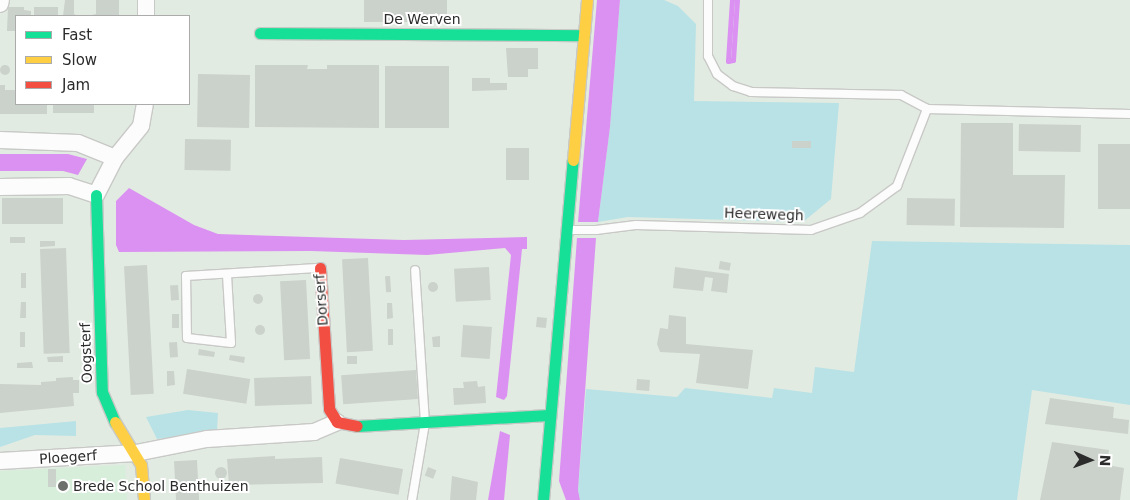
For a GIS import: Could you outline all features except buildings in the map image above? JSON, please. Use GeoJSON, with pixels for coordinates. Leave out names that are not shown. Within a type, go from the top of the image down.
{"type":"FeatureCollection","features":[{"type":"Feature","properties":{"kind":"street"},"geometry":{"type":"LineString","coordinates":[[146,0],[146,15]]}},
{"type":"Feature","properties":{"kind":"street"},"geometry":{"type":"LineString","coordinates":[[543,500],[550,415],[572,230],[587,0]]}},
{"type":"Feature","properties":{"kind":"street","name":"De Werven"},"geometry":{"type":"LineString","coordinates":[[260,33],[584,35]]}},
{"type":"Feature","properties":{"kind":"street"},"geometry":{"type":"LineString","coordinates":[[0,187],[70,186],[96,195],[115,158],[140,126],[145,105]]}},
{"type":"Feature","properties":{"kind":"street"},"geometry":{"type":"LineString","coordinates":[[0,140],[78,143],[115,158]]}},
{"type":"Feature","properties":{"kind":"street","name":"Oogsterf"},"geometry":{"type":"LineString","coordinates":[[96,195],[102,392],[115,422],[136,453],[141,465],[144,500]]}},
{"type":"Feature","properties":{"kind":"street","name":"Dorserf"},"geometry":{"type":"LineString","coordinates":[[320,268],[328,409],[337,422]]}},
{"type":"Feature","properties":{"kind":"street"},"geometry":{"type":"LineString","coordinates":[[136,453],[207,439],[314,432],[337,422],[351,426],[550,415]]}},
{"type":"Feature","properties":{"kind":"street","name":"Ploegerf"},"geometry":{"type":"LineString","coordinates":[[0,461],[136,453]]}},
{"type":"Feature","properties":{"kind":"lane"},"geometry":{"type":"LineString","coordinates":[[708,0],[708,56],[717,74],[733,86],[751,92],[901,95],[927,109],[1130,114]]}},
{"type":"Feature","properties":{"kind":"lane","name":"Heerewegh"},"geometry":{"type":"LineString","coordinates":[[572,230],[596,230],[636,225],[811,230],[860,213],[897,186],[927,109]]}},
{"type":"Feature","properties":{"kind":"lane","name":"Dorserf"},"geometry":{"type":"LineString","coordinates":[[227,275],[231,343],[187,338],[186,276],[320,268]]}},
{"type":"Feature","properties":{"kind":"lane"},"geometry":{"type":"LineString","coordinates":[[412,500],[425,423],[415,270]]}},
{"type":"Feature","properties":{"kind":"shaded area"},"geometry":{"type":"Polygon","coordinates":[[[597,0],[620,0],[610,127],[598,222],[578,222],[597,0]]]}},
{"type":"Feature","properties":{"kind":"shaded area"},"geometry":{"type":"Polygon","coordinates":[[[620,0],[664,0],[678,6],[696,24],[694,101],[839,103],[831,199],[803,222],[628,217],[598,222],[610,127],[620,0]]]}},
{"type":"Feature","properties":{"kind":"shaded area"},"geometry":{"type":"Polygon","coordinates":[[[0,154],[68,154],[87,159],[78,175],[63,171],[0,171],[0,154]]]}},
{"type":"Feature","properties":{"kind":"shaded area"},"geometry":{"type":"Polygon","coordinates":[[[129,188],[194,225],[218,234],[404,240],[527,237],[527,249],[522,249],[507,396],[504,400],[496,397],[511,255],[505,248],[427,255],[311,251],[119,252],[116,245],[116,201],[129,188]]]}},
{"type":"Feature","properties":{"kind":"shaded area"},"geometry":{"type":"Polygon","coordinates":[[[577,238],[596,238],[578,490],[580,500],[566,500],[559,481],[577,238]]]}},
{"type":"Feature","properties":{"kind":"shaded area"},"geometry":{"type":"Polygon","coordinates":[[[872,241],[1130,245],[1130,405],[1032,390],[1017,500],[580,500],[578,490],[586,389],[677,397],[685,388],[772,398],[774,388],[812,393],[815,367],[854,372],[872,241]]]}},
{"type":"Feature","properties":{"kind":"shaded area"},"geometry":{"type":"Polygon","coordinates":[[[188,410],[218,413],[217,431],[157,439],[146,417],[188,410]]]}},
{"type":"Feature","properties":{"kind":"shaded area"},"geometry":{"type":"Polygon","coordinates":[[[76,421],[76,436],[35,435],[0,447],[0,428],[76,421]]]}},
{"type":"Feature","properties":{"kind":"shaded area"},"geometry":{"type":"Polygon","coordinates":[[[500,431],[510,435],[504,500],[488,500],[500,431]]]}},
{"type":"Feature","properties":{"kind":"shaded area","name":"Brede School Benthuizen"},"geometry":{"type":"Polygon","coordinates":[[[125,465],[127,500],[0,500],[0,471],[125,465]]]}},
{"type":"Feature","properties":{"kind":"waterway"},"geometry":{"type":"LineString","coordinates":[[732,0],[728,61],[733,60],[737,0]]}},
{"type":"Feature","properties":{"kind":"traffic: fast"},"geometry":{"type":"LineString","coordinates":[[260,33],[584,35]]}},
{"type":"Feature","properties":{"kind":"traffic: fast"},"geometry":{"type":"LineString","coordinates":[[543,500],[573,160]]}},
{"type":"Feature","properties":{"kind":"traffic: fast"},"geometry":{"type":"LineString","coordinates":[[96,195],[102,392],[115,422]]}},
{"type":"Feature","properties":{"kind":"traffic: fast"},"geometry":{"type":"LineString","coordinates":[[357,426],[549,415]]}},
{"type":"Feature","properties":{"kind":"traffic: slow"},"geometry":{"type":"LineString","coordinates":[[573,160],[587,0]]}},
{"type":"Feature","properties":{"kind":"traffic: slow"},"geometry":{"type":"LineString","coordinates":[[115,422],[141,465],[144,500]]}},
{"type":"Feature","properties":{"kind":"traffic: jam"},"geometry":{"type":"LineString","coordinates":[[320,268],[329,409],[337,422],[357,426]]}},
{"type":"Feature","properties":{"kind":"place","name":"Brede School Benthuizen"},"geometry":{"type":"Point","coordinates":[63,486]}}]}
